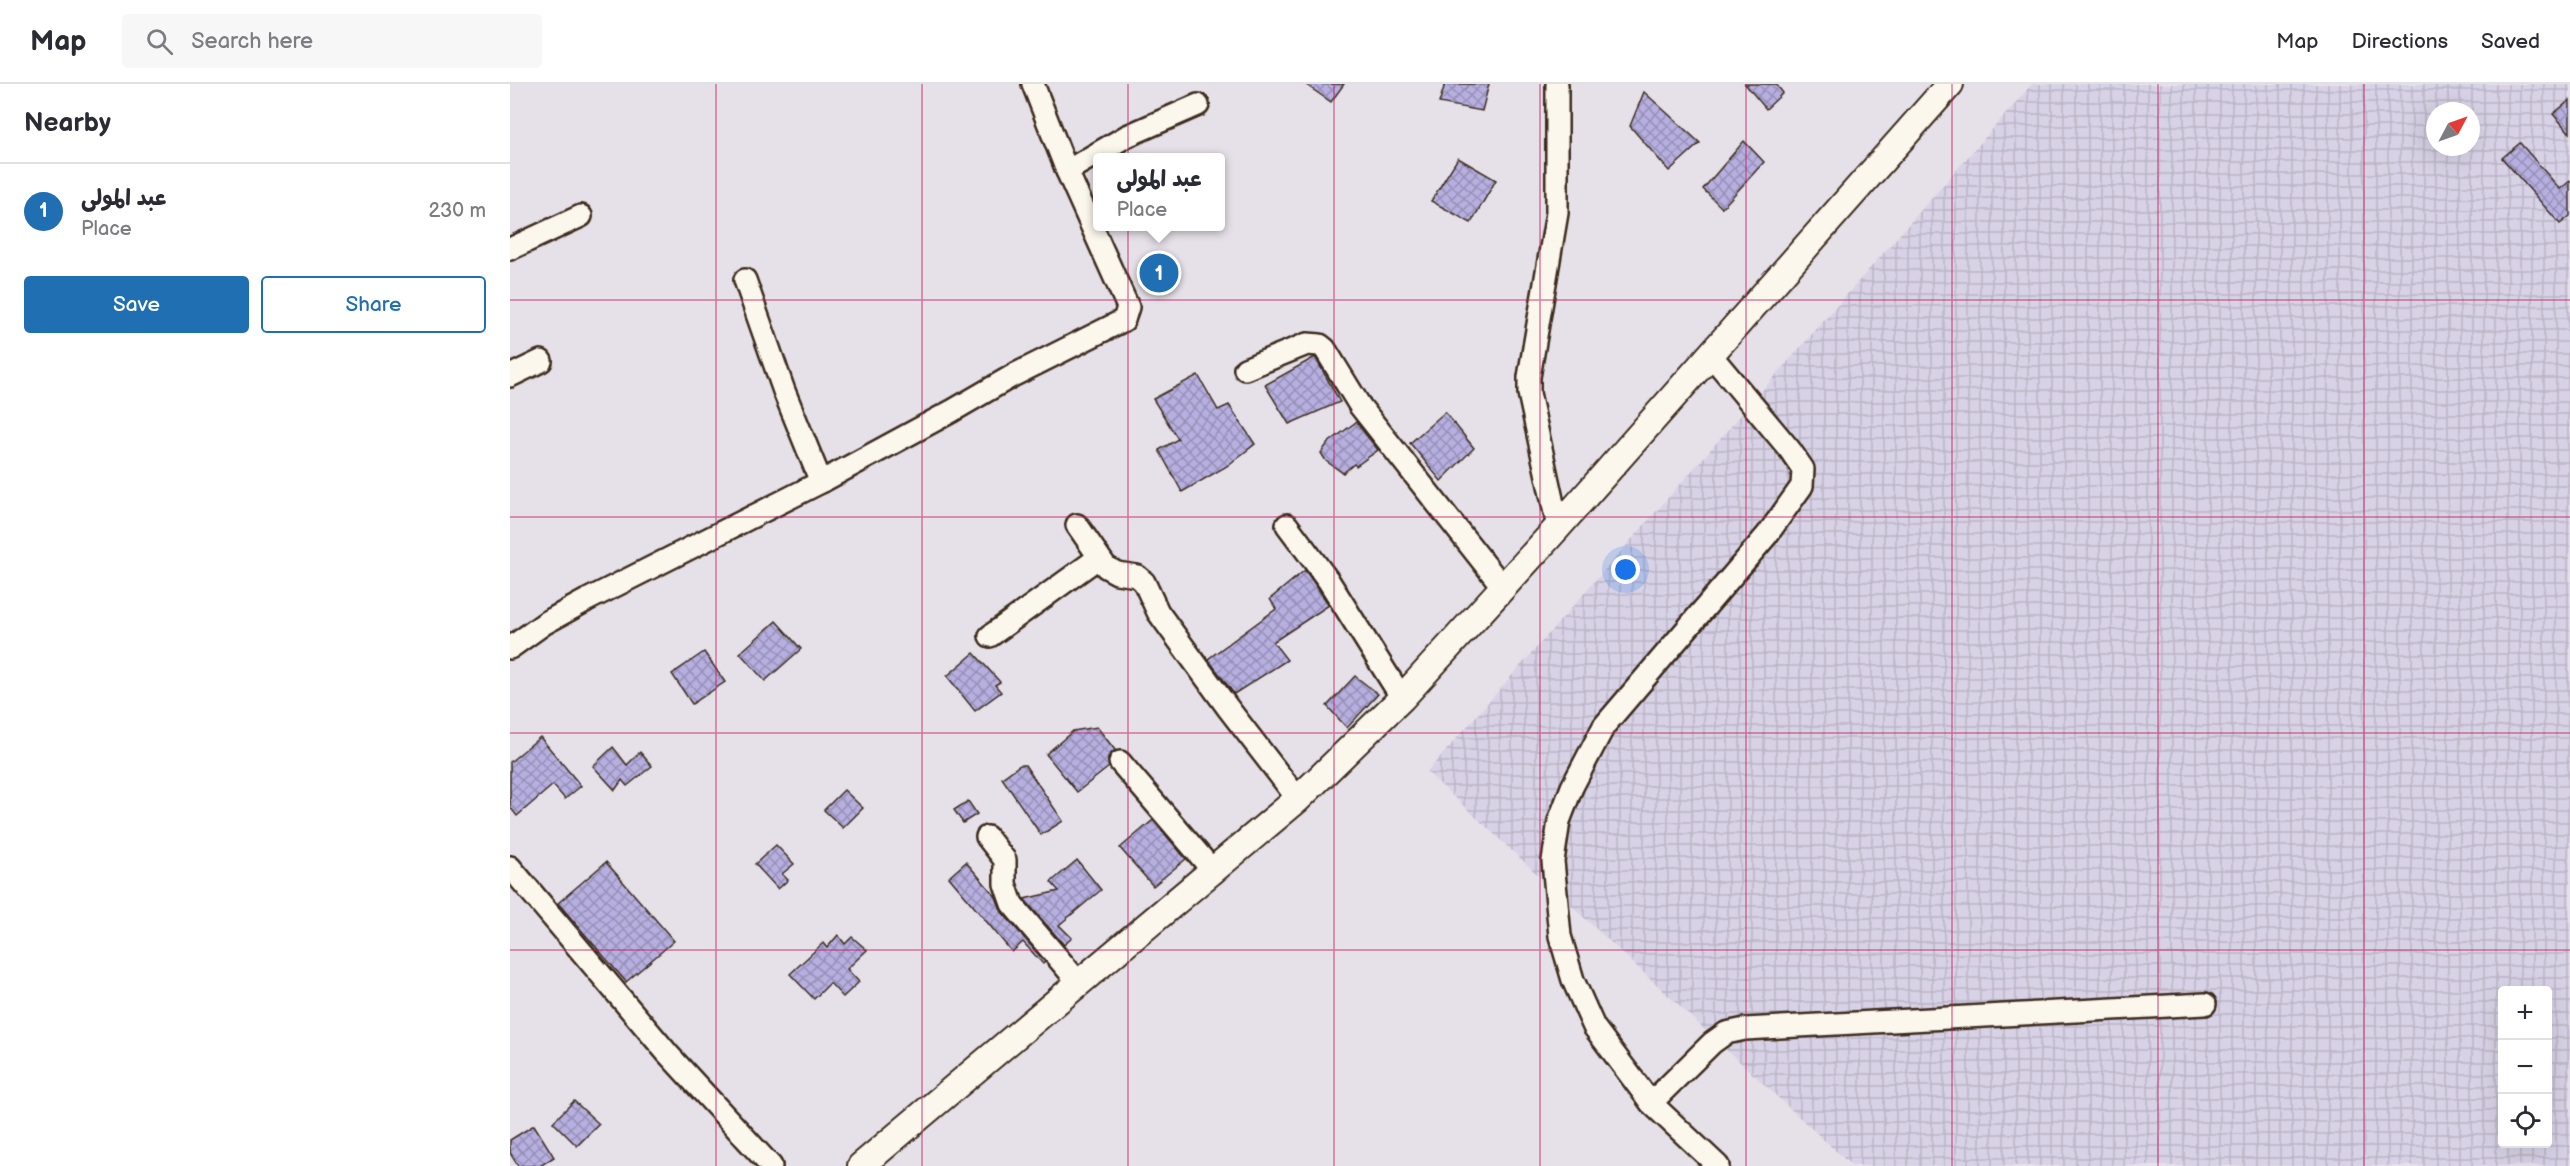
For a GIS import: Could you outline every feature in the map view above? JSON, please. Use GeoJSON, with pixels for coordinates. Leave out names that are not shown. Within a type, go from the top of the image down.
{"type":"FeatureCollection","features":[{"type":"Feature","properties":{"kind":"main road"},"geometry":{"type":"LineString","coordinates":[[861,1166],[1214,872],[1298,799],[1402,698],[1502,586],[1558,528],[1950,84]]}},
{"type":"Feature","properties":{"kind":"street"},"geometry":{"type":"LineString","coordinates":[[1033,84],[1067,171],[1093,229]]}},
{"type":"Feature","properties":{"kind":"street"},"geometry":{"type":"LineString","coordinates":[[1557,84],[1557,213],[1529,376],[1529,393],[1558,528]]}},
{"type":"Feature","properties":{"kind":"street"},"geometry":{"type":"LineString","coordinates":[[1098,153],[1127,136],[1198,105]]}},
{"type":"Feature","properties":{"kind":"street"},"geometry":{"type":"LineString","coordinates":[[1067,171],[1093,156]]}},
{"type":"Feature","properties":{"kind":"street"},"geometry":{"type":"LineString","coordinates":[[510,249],[581,216]]}},
{"type":"Feature","properties":{"kind":"street"},"geometry":{"type":"LineString","coordinates":[[510,648],[545,623],[587,600],[821,482],[1014,375],[1124,320],[1128,307],[1094,231]]}},
{"type":"Feature","properties":{"kind":"street"},"geometry":{"type":"LineString","coordinates":[[745,280],[784,391],[821,482]]}},
{"type":"Feature","properties":{"kind":"street"},"geometry":{"type":"LineString","coordinates":[[1245,369],[1307,344],[1320,345],[1325,349],[1360,406],[1502,586]]}},
{"type":"Feature","properties":{"kind":"street"},"geometry":{"type":"LineString","coordinates":[[1710,354],[1791,450],[1803,469],[1802,486],[1767,535],[1604,726],[1572,787],[1559,821],[1553,861],[1560,936],[1573,980],[1594,1027],[1651,1103],[1718,1166]]}},
{"type":"Feature","properties":{"kind":"street"},"geometry":{"type":"LineString","coordinates":[[510,376],[541,361]]}},
{"type":"Feature","properties":{"kind":"street"},"geometry":{"type":"LineString","coordinates":[[1077,525],[1098,558],[1111,571],[1137,576],[1144,582],[1158,612],[1298,799]]}},
{"type":"Feature","properties":{"kind":"street"},"geometry":{"type":"LineString","coordinates":[[1287,525],[1328,580],[1402,698]]}},
{"type":"Feature","properties":{"kind":"street"},"geometry":{"type":"LineString","coordinates":[[990,636],[1098,558]]}},
{"type":"Feature","properties":{"kind":"street"},"geometry":{"type":"LineString","coordinates":[[1120,762],[1214,872]]}},
{"type":"Feature","properties":{"kind":"street"},"geometry":{"type":"LineString","coordinates":[[987,837],[1005,860],[1005,884],[1012,904],[1080,984]]}},
{"type":"Feature","properties":{"kind":"street"},"geometry":{"type":"LineString","coordinates":[[510,867],[668,1054],[771,1166]]}},
{"type":"Feature","properties":{"kind":"street"},"geometry":{"type":"LineString","coordinates":[[1651,1103],[1712,1043],[1726,1033],[1745,1029],[2205,1004]]}},
{"type":"Feature","properties":{"kind":"shaded area"},"geometry":{"type":"Polygon","coordinates":[[[2032,84],[2570,84],[2570,1166],[1852,1166],[1427,772],[2032,84]]]}},
{"type":"Feature","properties":{"kind":"building"},"geometry":{"type":"Polygon","coordinates":[[[1305,84],[1344,84],[1331,102],[1305,84]]]}},
{"type":"Feature","properties":{"kind":"building"},"geometry":{"type":"Polygon","coordinates":[[[1445,84],[1489,84],[1482,111],[1439,103],[1445,84]]]}},
{"type":"Feature","properties":{"kind":"building"},"geometry":{"type":"Polygon","coordinates":[[[1745,84],[1776,84],[1783,93],[1766,109],[1745,84]]]}},
{"type":"Feature","properties":{"kind":"building"},"geometry":{"type":"Polygon","coordinates":[[[1644,92],[1700,143],[1669,171],[1630,126],[1644,92]]]}},
{"type":"Feature","properties":{"kind":"building"},"geometry":{"type":"Polygon","coordinates":[[[2570,100],[2570,133],[2553,114],[2570,100]]]}},
{"type":"Feature","properties":{"kind":"building"},"geometry":{"type":"Polygon","coordinates":[[[1744,141],[1764,162],[1722,208],[1703,189],[1744,141]]]}},
{"type":"Feature","properties":{"kind":"building"},"geometry":{"type":"Polygon","coordinates":[[[2520,143],[2560,189],[2570,181],[2570,216],[2560,224],[2502,158],[2520,143]]]}},
{"type":"Feature","properties":{"kind":"building"},"geometry":{"type":"Polygon","coordinates":[[[1458,158],[1496,180],[1471,223],[1431,201],[1458,158]]]}},
{"type":"Feature","properties":{"kind":"building"},"geometry":{"type":"Polygon","coordinates":[[[1315,357],[1340,402],[1289,424],[1265,385],[1315,357]]]}},
{"type":"Feature","properties":{"kind":"building"},"geometry":{"type":"Polygon","coordinates":[[[1198,375],[1218,410],[1229,405],[1255,444],[1227,466],[1182,492],[1159,450],[1178,439],[1153,399],[1198,375]]]}},
{"type":"Feature","properties":{"kind":"building"},"geometry":{"type":"Polygon","coordinates":[[[1445,412],[1474,448],[1441,481],[1410,443],[1445,412]]]}},
{"type":"Feature","properties":{"kind":"building"},"geometry":{"type":"Polygon","coordinates":[[[1356,422],[1378,450],[1343,473],[1326,461],[1321,453],[1328,443],[1356,422]]]}},
{"type":"Feature","properties":{"kind":"building"},"geometry":{"type":"Polygon","coordinates":[[[1305,570],[1329,605],[1273,642],[1287,660],[1234,694],[1208,659],[1276,609],[1270,599],[1305,570]]]}},
{"type":"Feature","properties":{"kind":"building"},"geometry":{"type":"Polygon","coordinates":[[[776,621],[801,649],[765,681],[740,653],[776,621]]]}},
{"type":"Feature","properties":{"kind":"building"},"geometry":{"type":"Polygon","coordinates":[[[704,652],[725,682],[692,704],[672,674],[704,652]]]}},
{"type":"Feature","properties":{"kind":"building"},"geometry":{"type":"Polygon","coordinates":[[[974,653],[1000,682],[995,685],[1001,692],[975,711],[947,676],[974,653]]]}},
{"type":"Feature","properties":{"kind":"building"},"geometry":{"type":"Polygon","coordinates":[[[1355,676],[1378,694],[1347,728],[1327,706],[1355,676]]]}},
{"type":"Feature","properties":{"kind":"building"},"geometry":{"type":"Polygon","coordinates":[[[1097,727],[1115,750],[1108,757],[1109,767],[1077,792],[1046,754],[1073,731],[1097,727]]]}},
{"type":"Feature","properties":{"kind":"building"},"geometry":{"type":"Polygon","coordinates":[[[540,737],[581,786],[565,799],[553,785],[517,816],[510,807],[510,762],[540,737]]]}},
{"type":"Feature","properties":{"kind":"building"},"geometry":{"type":"Polygon","coordinates":[[[613,747],[627,765],[640,752],[652,766],[627,786],[622,780],[615,790],[593,766],[613,747]]]}},
{"type":"Feature","properties":{"kind":"building"},"geometry":{"type":"Polygon","coordinates":[[[1020,765],[1025,765],[1063,821],[1041,835],[1002,778],[1020,765]]]}},
{"type":"Feature","properties":{"kind":"building"},"geometry":{"type":"Polygon","coordinates":[[[844,790],[863,808],[843,828],[824,810],[844,790]]]}},
{"type":"Feature","properties":{"kind":"building"},"geometry":{"type":"Polygon","coordinates":[[[968,801],[977,814],[963,823],[954,810],[968,801]]]}},
{"type":"Feature","properties":{"kind":"building"},"geometry":{"type":"Polygon","coordinates":[[[1153,820],[1186,859],[1153,886],[1120,848],[1153,820]]]}},
{"type":"Feature","properties":{"kind":"building"},"geometry":{"type":"Polygon","coordinates":[[[776,845],[794,864],[782,874],[788,880],[778,889],[755,864],[776,845]]]}},
{"type":"Feature","properties":{"kind":"building"},"geometry":{"type":"Polygon","coordinates":[[[1077,860],[1101,890],[1059,925],[1072,938],[1064,945],[1024,899],[1059,891],[1051,882],[1077,860]]]}},
{"type":"Feature","properties":{"kind":"building"},"geometry":{"type":"Polygon","coordinates":[[[606,862],[674,941],[626,982],[558,903],[606,862]]]}},
{"type":"Feature","properties":{"kind":"building"},"geometry":{"type":"Polygon","coordinates":[[[966,862],[996,897],[1002,912],[1045,962],[1043,964],[1023,942],[1012,952],[949,877],[966,862]]]}},
{"type":"Feature","properties":{"kind":"building"},"geometry":{"type":"Polygon","coordinates":[[[838,935],[845,944],[852,937],[867,950],[847,969],[859,982],[843,997],[830,983],[814,999],[790,974],[823,943],[827,948],[838,935]]]}},
{"type":"Feature","properties":{"kind":"building"},"geometry":{"type":"Polygon","coordinates":[[[574,1101],[599,1124],[577,1146],[553,1122],[574,1101]]]}},
{"type":"Feature","properties":{"kind":"building"},"geometry":{"type":"Polygon","coordinates":[[[534,1125],[554,1157],[540,1166],[518,1166],[510,1153],[510,1140],[534,1125]]]}},
{"type":"Feature","properties":{"kind":"place","name":"عبد المولى"},"geometry":{"type":"Point","coordinates":[1159,273]}}]}
